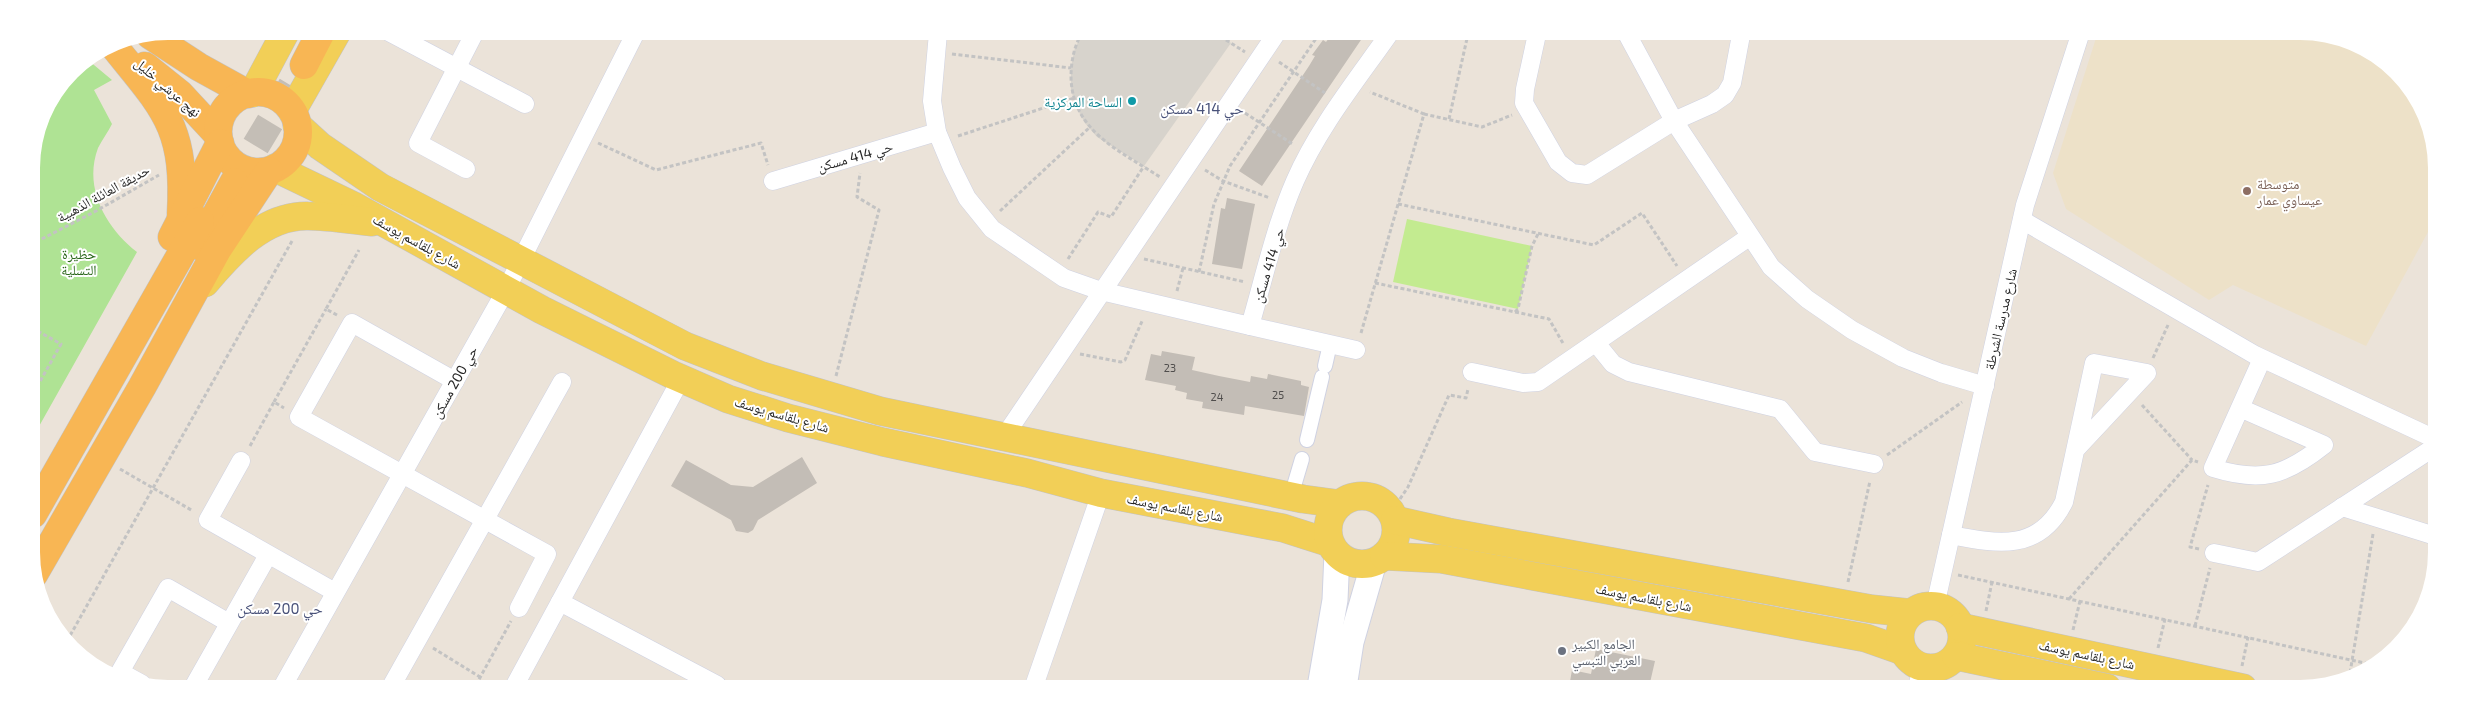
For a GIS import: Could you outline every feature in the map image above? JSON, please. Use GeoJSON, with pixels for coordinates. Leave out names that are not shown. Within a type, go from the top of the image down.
{"type":"FeatureCollection","features":[{"type":"Feature","properties":{"kind":"highway","name":"نهج عرشي خليل"},"geometry":{"type":"LineString","coordinates":[[158,40],[199,67],[251,93]]}},
{"type":"Feature","properties":{"kind":"highway"},"geometry":{"type":"LineString","coordinates":[[305,40],[298,62],[315,40]]}},
{"type":"Feature","properties":{"kind":"highway","name":"نهج عرشي خليل"},"geometry":{"type":"LineString","coordinates":[[121,49],[180,94],[219,139]]}},
{"type":"Feature","properties":{"kind":"highway"},"geometry":{"type":"LineString","coordinates":[[118,50],[160,103],[174,129],[181,162],[180,224]]}},
{"type":"Feature","properties":{"kind":"highway"},"geometry":{"type":"LineString","coordinates":[[40,468],[180,224],[219,139],[221,119],[229,105],[251,93],[273,95],[284,101],[294,118],[296,147],[289,158],[272,169],[256,172],[244,170],[225,154],[219,139]]}},
{"type":"Feature","properties":{"kind":"highway"},"geometry":{"type":"LineString","coordinates":[[40,563],[217,250],[272,169]]}},
{"type":"Feature","properties":{"kind":"highway"},"geometry":{"type":"LineString","coordinates":[[40,504],[159,296],[230,179],[40,539]]}},
{"type":"Feature","properties":{"kind":"main road"},"geometry":{"type":"LineString","coordinates":[[251,93],[281,40]]}},
{"type":"Feature","properties":{"kind":"main road"},"geometry":{"type":"LineString","coordinates":[[333,40],[294,118],[320,146],[380,187],[685,346],[762,376],[880,411],[1291,496],[1340,504]]}},
{"type":"Feature","properties":{"kind":"main road","name":"شارع بلقاسم يوسف"},"geometry":{"type":"LineString","coordinates":[[272,169],[308,182],[542,310],[681,379],[728,398],[788,418],[1027,473],[1100,493],[1283,528],[1334,548]]}},
{"type":"Feature","properties":{"kind":"main road"},"geometry":{"type":"LineString","coordinates":[[185,307],[234,251],[252,236],[286,218],[307,216],[385,224]]}},
{"type":"Feature","properties":{"kind":"main road"},"geometry":{"type":"LineString","coordinates":[[1321,680],[1336,600],[1334,548],[1328,532],[1329,522],[1333,512],[1340,504],[1350,498],[1362,495],[1374,497],[1384,503],[1393,516],[1395,540],[1379,559],[1351,642],[1345,680]]}},
{"type":"Feature","properties":{"kind":"main road","name":"شارع بلقاسم يوسف"},"geometry":{"type":"LineString","coordinates":[[1393,516],[1448,532],[1843,603],[1923,610]]}},
{"type":"Feature","properties":{"kind":"main road"},"geometry":{"type":"LineString","coordinates":[[1334,548],[1354,563],[1379,559]]}},
{"type":"Feature","properties":{"kind":"main road","name":"شارع بلقاسم يوسف"},"geometry":{"type":"LineString","coordinates":[[1379,559],[1412,556],[1441,559],[1866,638],[1914,668]]}},
{"type":"Feature","properties":{"kind":"main road"},"geometry":{"type":"LineString","coordinates":[[1923,610],[1948,611],[1971,629],[1956,656],[1938,668],[1914,668],[1900,630],[1923,610]]}},
{"type":"Feature","properties":{"kind":"main road","name":"شارع بلقاسم يوسف"},"geometry":{"type":"LineString","coordinates":[[1971,629],[2206,680]]}},
{"type":"Feature","properties":{"kind":"main road"},"geometry":{"type":"LineString","coordinates":[[1956,656],[2070,680]]}},
{"type":"Feature","properties":{"kind":"street"},"geometry":{"type":"LineString","coordinates":[[404,40],[525,104]]}},
{"type":"Feature","properties":{"kind":"street"},"geometry":{"type":"LineString","coordinates":[[466,169],[418,143],[472,40]]}},
{"type":"Feature","properties":{"kind":"street","name":"حي 200 مسكن"},"geometry":{"type":"LineString","coordinates":[[286,680],[522,261],[632,40]]}},
{"type":"Feature","properties":{"kind":"street"},"geometry":{"type":"LineString","coordinates":[[937,40],[932,101],[939,137],[967,198],[992,229],[1059,274],[1101,292],[1356,350]]}},
{"type":"Feature","properties":{"kind":"street"},"geometry":{"type":"LineString","coordinates":[[1004,437],[1272,40]]}},
{"type":"Feature","properties":{"kind":"street","name":"حي 414 مسكن"},"geometry":{"type":"LineString","coordinates":[[1250,326],[1295,181],[1340,103],[1385,40]]}},
{"type":"Feature","properties":{"kind":"street"},"geometry":{"type":"LineString","coordinates":[[1535,40],[1524,88],[1524,103],[1558,162],[1572,173],[1587,175],[1674,121],[1712,104],[1725,95],[1732,82],[1740,40]]}},
{"type":"Feature","properties":{"kind":"street"},"geometry":{"type":"LineString","coordinates":[[1630,40],[1674,121],[1749,237],[1771,267],[1806,299],[1852,330],[1903,358],[1941,373],[1985,386]]}},
{"type":"Feature","properties":{"kind":"street","name":"شارع مدرسة الشرطة"},"geometry":{"type":"LineString","coordinates":[[1923,610],[1943,572],[2031,183],[2078,40]]}},
{"type":"Feature","properties":{"kind":"street","name":"حي 414 مسكن"},"geometry":{"type":"LineString","coordinates":[[772,181],[862,154],[939,137]]}},
{"type":"Feature","properties":{"kind":"street"},"geometry":{"type":"LineString","coordinates":[[2022,220],[2262,359],[2428,436]]}},
{"type":"Feature","properties":{"kind":"street"},"geometry":{"type":"LineString","coordinates":[[1472,372],[1523,383],[1538,382],[1596,344],[1749,237]]}},
{"type":"Feature","properties":{"kind":"street"},"geometry":{"type":"LineString","coordinates":[[455,380],[352,323],[299,417],[485,518],[547,554],[518,608]]}},
{"type":"Feature","properties":{"kind":"street"},"geometry":{"type":"LineString","coordinates":[[1307,440],[1330,344]]}},
{"type":"Feature","properties":{"kind":"street"},"geometry":{"type":"LineString","coordinates":[[1596,344],[1614,364],[1629,372],[1780,409],[1814,452],[1874,464]]}},
{"type":"Feature","properties":{"kind":"street"},"geometry":{"type":"LineString","coordinates":[[2240,408],[2324,445],[2290,469],[2273,475],[2250,476],[2213,468],[2262,359]]}},
{"type":"Feature","properties":{"kind":"street"},"geometry":{"type":"LineString","coordinates":[[1951,535],[1992,543],[2010,542],[2028,537],[2045,528],[2056,517],[2064,502],[2094,363],[2147,373]]}},
{"type":"Feature","properties":{"kind":"street"},"geometry":{"type":"LineString","coordinates":[[2076,449],[2147,373]]}},
{"type":"Feature","properties":{"kind":"street"},"geometry":{"type":"LineString","coordinates":[[523,680],[560,602],[681,379]]}},
{"type":"Feature","properties":{"kind":"street"},"geometry":{"type":"LineString","coordinates":[[395,680],[562,382]]}},
{"type":"Feature","properties":{"kind":"street"},"geometry":{"type":"LineString","coordinates":[[2214,553],[2258,562],[2428,451]]}},
{"type":"Feature","properties":{"kind":"street"},"geometry":{"type":"LineString","coordinates":[[1291,496],[1302,459]]}},
{"type":"Feature","properties":{"kind":"street"},"geometry":{"type":"LineString","coordinates":[[241,462],[208,520],[335,592]]}},
{"type":"Feature","properties":{"kind":"street"},"geometry":{"type":"LineString","coordinates":[[1036,680],[1100,493]]}},
{"type":"Feature","properties":{"kind":"street"},"geometry":{"type":"LineString","coordinates":[[2342,507],[2428,534]]}},
{"type":"Feature","properties":{"kind":"street"},"geometry":{"type":"LineString","coordinates":[[197,680],[268,555]]}},
{"type":"Feature","properties":{"kind":"street"},"geometry":{"type":"LineString","coordinates":[[121,671],[168,588],[229,623]]}},
{"type":"Feature","properties":{"kind":"street"},"geometry":{"type":"LineString","coordinates":[[560,602],[708,680]]}},
{"type":"Feature","properties":{"kind":"path"},"geometry":{"type":"LineString","coordinates":[[1079,40],[1074,51],[1071,68],[1074,98],[1089,128],[1098,137],[1174,185]]}},
{"type":"Feature","properties":{"kind":"path"},"geometry":{"type":"LineString","coordinates":[[1199,272],[1212,211],[1230,166],[1315,40]]}},
{"type":"Feature","properties":{"kind":"path"},"geometry":{"type":"LineString","coordinates":[[1449,120],[1467,40]]}},
{"type":"Feature","properties":{"kind":"path"},"geometry":{"type":"LineString","coordinates":[[1227,41],[1293,72],[1340,103]]}},
{"type":"Feature","properties":{"kind":"path"},"geometry":{"type":"LineString","coordinates":[[936,52],[1071,68]]}},
{"type":"Feature","properties":{"kind":"path"},"geometry":{"type":"LineString","coordinates":[[1353,85],[1424,114],[1482,126],[1527,110]]}},
{"type":"Feature","properties":{"kind":"path"},"geometry":{"type":"LineString","coordinates":[[939,137],[1074,98]]}},
{"type":"Feature","properties":{"kind":"path"},"geometry":{"type":"LineString","coordinates":[[1229,103],[1309,155]]}},
{"type":"Feature","properties":{"kind":"path"},"geometry":{"type":"LineString","coordinates":[[1356,350],[1424,114]]}},
{"type":"Feature","properties":{"kind":"path"},"geometry":{"type":"LineString","coordinates":[[988,223],[1089,128]]}},
{"type":"Feature","properties":{"kind":"path"},"geometry":{"type":"LineString","coordinates":[[584,136],[656,170],[761,143],[772,181]]}},
{"type":"Feature","properties":{"kind":"path"},"geometry":{"type":"LineString","coordinates":[[830,396],[879,210],[857,196],[862,154]]}},
{"type":"Feature","properties":{"kind":"path"},"geometry":{"type":"LineString","coordinates":[[1190,161],[1223,181],[1287,204]]}},
{"type":"Feature","properties":{"kind":"path","name":"حديقة العائلة الذهبية"},"geometry":{"type":"LineString","coordinates":[[40,240],[96,211],[181,162]]}},
{"type":"Feature","properties":{"kind":"path"},"geometry":{"type":"LineString","coordinates":[[1059,274],[1098,212],[1111,217],[1144,166]]}},
{"type":"Feature","properties":{"kind":"path"},"geometry":{"type":"LineString","coordinates":[[1398,204],[1594,245],[1642,213],[1686,280]]}},
{"type":"Feature","properties":{"kind":"path"},"geometry":{"type":"LineString","coordinates":[[71,634],[307,216]]}},
{"type":"Feature","properties":{"kind":"path"},"geometry":{"type":"LineString","coordinates":[[1515,312],[1518,309],[1532,246],[1538,234]]}},
{"type":"Feature","properties":{"kind":"path"},"geometry":{"type":"LineString","coordinates":[[241,462],[359,250]]}},
{"type":"Feature","properties":{"kind":"path"},"geometry":{"type":"LineString","coordinates":[[1127,254],[1261,286]]}},
{"type":"Feature","properties":{"kind":"path"},"geometry":{"type":"LineString","coordinates":[[1172,308],[1184,268]]}},
{"type":"Feature","properties":{"kind":"path"},"geometry":{"type":"LineString","coordinates":[[1375,283],[1549,319],[1572,360]]}},
{"type":"Feature","properties":{"kind":"path"},"geometry":{"type":"LineString","coordinates":[[1062,350],[1121,362],[1125,360],[1150,303]]}},
{"type":"Feature","properties":{"kind":"path"},"geometry":{"type":"LineString","coordinates":[[326,309],[352,323]]}},
{"type":"Feature","properties":{"kind":"path"},"geometry":{"type":"LineString","coordinates":[[2147,373],[2176,309]]}},
{"type":"Feature","properties":{"kind":"path"},"geometry":{"type":"LineString","coordinates":[[40,333],[60,344],[40,381]]}},
{"type":"Feature","properties":{"kind":"path"},"geometry":{"type":"LineString","coordinates":[[1393,516],[1449,395],[1466,398],[1472,372]]}},
{"type":"Feature","properties":{"kind":"path"},"geometry":{"type":"LineString","coordinates":[[1843,603],[1874,464],[1985,386]]}},
{"type":"Feature","properties":{"kind":"path"},"geometry":{"type":"LineString","coordinates":[[2130,392],[2192,460],[2213,468],[2190,547],[2214,553],[2196,626]]}},
{"type":"Feature","properties":{"kind":"path"},"geometry":{"type":"LineString","coordinates":[[274,402],[299,417]]}},
{"type":"Feature","properties":{"kind":"path"},"geometry":{"type":"LineString","coordinates":[[101,457],[208,520]]}},
{"type":"Feature","properties":{"kind":"path"},"geometry":{"type":"LineString","coordinates":[[2069,599],[2192,460]]}},
{"type":"Feature","properties":{"kind":"path"},"geometry":{"type":"LineString","coordinates":[[2351,669],[2376,518]]}},
{"type":"Feature","properties":{"kind":"path"},"geometry":{"type":"LineString","coordinates":[[1943,572],[2364,663]]}},
{"type":"Feature","properties":{"kind":"path"},"geometry":{"type":"LineString","coordinates":[[1971,629],[1992,582]]}},
{"type":"Feature","properties":{"kind":"path"},"geometry":{"type":"LineString","coordinates":[[2068,650],[2080,601]]}},
{"type":"Feature","properties":{"kind":"path"},"geometry":{"type":"LineString","coordinates":[[478,680],[518,608]]}},
{"type":"Feature","properties":{"kind":"path"},"geometry":{"type":"LineString","coordinates":[[2154,669],[2165,619]]}},
{"type":"Feature","properties":{"kind":"path"},"geometry":{"type":"LineString","coordinates":[[417,639],[480,677]]}},
{"type":"Feature","properties":{"kind":"shaded area","name":"الساحة المركزية"},"geometry":{"type":"Polygon","coordinates":[[[1079,40],[1226,40],[1231,43],[1144,166],[1097,137],[1085,123],[1075,105],[1071,89],[1071,68],[1074,51],[1079,40]]]}},
{"type":"Feature","properties":{"kind":"shaded area","name":"متوسطة عيساوي عمار"},"geometry":{"type":"Polygon","coordinates":[[[2095,40],[2317,41],[2349,50],[2378,66],[2391,77],[2411,104],[2426,143],[2428,232],[2366,346],[2233,285],[2209,300],[2066,209],[2053,173],[2095,40]]]}},
{"type":"Feature","properties":{"kind":"green space","name":"حظيرة التسلية"},"geometry":{"type":"Polygon","coordinates":[[[93,64],[112,80],[94,90],[112,124],[98,148],[94,163],[93,178],[96,192],[100,206],[107,219],[137,252],[40,425],[41,151],[44,135],[57,104],[77,77],[93,64]]]}},
{"type":"Feature","properties":{"kind":"green space"},"geometry":{"type":"Polygon","coordinates":[[[1407,219],[1532,246],[1518,309],[1393,282],[1407,219]]]}},
{"type":"Feature","properties":{"kind":"building"},"geometry":{"type":"Polygon","coordinates":[[[1323,40],[1326,42],[1328,40],[1361,40],[1262,186],[1239,171],[1309,66],[1315,56],[1312,55],[1323,40]]]}},
{"type":"Feature","properties":{"kind":"building"},"geometry":{"type":"Polygon","coordinates":[[[1227,198],[1255,204],[1242,269],[1212,264],[1221,208],[1225,209],[1227,198]]]}},
{"type":"Feature","properties":{"kind":"building"},"geometry":{"type":"Polygon","coordinates":[[[1162,351],[1195,357],[1192,370],[1219,376],[1250,382],[1251,376],[1267,379],[1268,374],[1301,381],[1301,385],[1309,387],[1304,416],[1245,406],[1244,415],[1202,408],[1203,402],[1186,399],[1187,393],[1175,390],[1176,386],[1145,380],[1151,354],[1161,356],[1162,351]]]}},
{"type":"Feature","properties":{"kind":"building"},"geometry":{"type":"Polygon","coordinates":[[[802,457],[817,483],[758,520],[753,530],[748,533],[736,531],[731,520],[671,486],[686,460],[731,485],[753,487],[802,457]]]}},
{"type":"Feature","properties":{"kind":"building"},"geometry":{"type":"Polygon","coordinates":[[[1596,649],[1655,661],[1651,680],[1570,680],[1572,670],[1591,674],[1596,649]]]}},
{"type":"Feature","properties":{"kind":"tunnel"},"geometry":{"type":"LineString","coordinates":[[234,182],[299,74]]}},
{"type":"Feature","properties":{"kind":"place","name":"الساحة المركزية"},"geometry":{"type":"Point","coordinates":[1132,101]}},
{"type":"Feature","properties":{"kind":"place","name":"متوسطة عيساوي عمار"},"geometry":{"type":"Point","coordinates":[2247,191]}},
{"type":"Feature","properties":{"kind":"place","name":"الجامع الكبير العربي التبسي"},"geometry":{"type":"Point","coordinates":[1562,651]}},
{"type":"Feature","properties":{"kind":"district","name":"حي 414 مسكن"},"geometry":{"type":"Point","coordinates":[1202,108]}},
{"type":"Feature","properties":{"kind":"district","name":"حي 200 مسكن"},"geometry":{"type":"Point","coordinates":[280,608]}}]}
